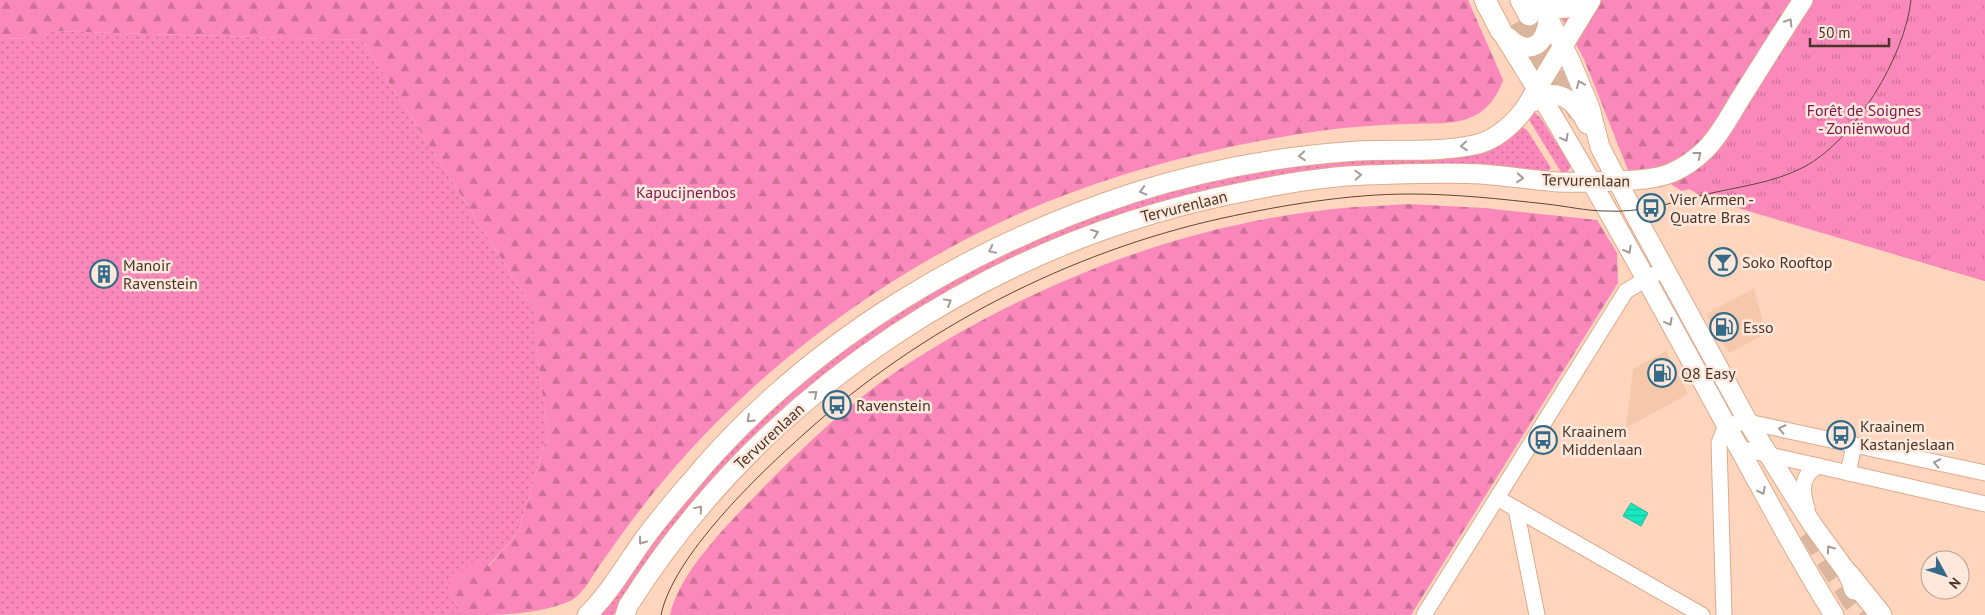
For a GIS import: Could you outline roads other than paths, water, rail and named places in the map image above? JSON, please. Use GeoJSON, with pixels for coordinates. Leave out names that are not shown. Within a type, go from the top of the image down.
{"type":"FeatureCollection","features":[{"type":"Feature","properties":{"kind":"highway"},"geometry":{"type":"LineString","coordinates":[[1485,0],[1527,13]]}},
{"type":"Feature","properties":{"kind":"highway"},"geometry":{"type":"LineString","coordinates":[[1501,0],[1527,13]]}},
{"type":"Feature","properties":{"kind":"highway"},"geometry":{"type":"LineString","coordinates":[[1849,575],[1881,615]]}},
{"type":"Feature","properties":{"kind":"main road"},"geometry":{"type":"LineString","coordinates":[[1527,13],[1552,8],[1565,10],[1581,0]]}},
{"type":"Feature","properties":{"kind":"main road"},"geometry":{"type":"LineString","coordinates":[[1539,92],[1590,0]]}},
{"type":"Feature","properties":{"kind":"main road","name":"Tervurenlaan"},"geometry":{"type":"LineString","coordinates":[[625,615],[628,606],[668,546],[724,479],[766,436],[808,399],[881,342],[933,310],[1026,261],[1142,216],[1213,197],[1292,182],[1355,175],[1424,173],[1477,174],[1590,183],[1655,178],[1682,167],[1707,148],[1803,0]]}},
{"type":"Feature","properties":{"kind":"main road"},"geometry":{"type":"LineString","coordinates":[[1527,13],[1563,46],[1590,108],[1600,147]]}},
{"type":"Feature","properties":{"kind":"main road"},"geometry":{"type":"LineString","coordinates":[[1527,13],[1539,92],[1739,448],[1798,558],[1834,615]]}},
{"type":"Feature","properties":{"kind":"main road"},"geometry":{"type":"LineString","coordinates":[[1539,92],[1563,97],[1573,102],[1580,111],[1748,422],[1812,524],[1849,575],[1857,599],[1870,615]]}},
{"type":"Feature","properties":{"kind":"main road","name":"Tervurenlaan"},"geometry":{"type":"LineString","coordinates":[[587,615],[606,593],[655,525],[706,464],[747,422],[809,366],[866,324],[965,263],[1055,221],[1134,193],[1214,172],[1292,157],[1473,145],[1492,138],[1518,118],[1539,92]]}},
{"type":"Feature","properties":{"kind":"main road"},"geometry":{"type":"LineString","coordinates":[[1633,211],[1655,178]]}},
{"type":"Feature","properties":{"kind":"street"},"geometry":{"type":"LineString","coordinates":[[1424,615],[1626,291],[1664,269]]}},
{"type":"Feature","properties":{"kind":"street"},"geometry":{"type":"LineString","coordinates":[[1724,615],[1719,444],[1726,425],[1748,422],[1985,473]]}},
{"type":"Feature","properties":{"kind":"street"},"geometry":{"type":"LineString","coordinates":[[1848,473],[1854,445]]}},
{"type":"Feature","properties":{"kind":"street"},"geometry":{"type":"LineString","coordinates":[[1739,448],[1985,504]]}},
{"type":"Feature","properties":{"kind":"street"},"geometry":{"type":"LineString","coordinates":[[1812,524],[1802,487],[1809,473],[1819,466]]}},
{"type":"Feature","properties":{"kind":"street"},"geometry":{"type":"LineString","coordinates":[[1497,498],[1702,615]]}},
{"type":"Feature","properties":{"kind":"street"},"geometry":{"type":"LineString","coordinates":[[1516,509],[1537,615]]}},
{"type":"Feature","properties":{"kind":"water"},"geometry":{"type":"Polygon","coordinates":[[[1631,503],[1648,513],[1641,526],[1623,516],[1631,503]]]}},
{"type":"Feature","properties":{"kind":"tunnel"},"geometry":{"type":"LineString","coordinates":[[1529,15],[1579,114]]}},
{"type":"Feature","properties":{"kind":"tunnel"},"geometry":{"type":"LineString","coordinates":[[1514,24],[1552,94]]}},
{"type":"Feature","properties":{"kind":"tunnel"},"geometry":{"type":"LineString","coordinates":[[1809,532],[1853,602],[1864,615]]}},
{"type":"Feature","properties":{"kind":"tram line"},"geometry":{"type":"LineString","coordinates":[[661,615],[669,592],[682,567],[700,542],[742,493],[785,451],[849,396],[897,360],[947,328],[1000,299],[1054,273],[1109,251],[1223,218],[1292,205],[1387,194],[1427,194],[1478,197],[1591,210],[1618,211],[1655,207],[1780,177],[1804,167],[1823,154],[1859,117],[1888,70],[1899,46],[1907,22],[1911,0]]}},
{"type":"Feature","properties":{"kind":"place","name":"Vier Armen - Quatre Bras"},"geometry":{"type":"Point","coordinates":[1651,208]}},
{"type":"Feature","properties":{"kind":"place","name":"Soko Rooftop"},"geometry":{"type":"Point","coordinates":[1723,262]}},
{"type":"Feature","properties":{"kind":"place","name":"Manoir Ravenstein"},"geometry":{"type":"Point","coordinates":[104,274]}},
{"type":"Feature","properties":{"kind":"place","name":"Esso"},"geometry":{"type":"Point","coordinates":[1724,327]}},
{"type":"Feature","properties":{"kind":"place","name":"Q8 Easy"},"geometry":{"type":"Point","coordinates":[1662,373]}},
{"type":"Feature","properties":{"kind":"place","name":"Ravenstein"},"geometry":{"type":"Point","coordinates":[837,405]}},
{"type":"Feature","properties":{"kind":"place","name":"Kraainem Kastanjeslaan"},"geometry":{"type":"Point","coordinates":[1841,435]}},
{"type":"Feature","properties":{"kind":"place","name":"Kraainem Middenlaan"},"geometry":{"type":"Point","coordinates":[1543,440]}},
{"type":"Feature","properties":{"kind":"park label","name":"Forêt de Soignes - Zoniënwoud"},"geometry":{"type":"Point","coordinates":[1864,119]}},
{"type":"Feature","properties":{"kind":"park label","name":"Kapucijnenbos"},"geometry":{"type":"Point","coordinates":[686,192]}}]}
